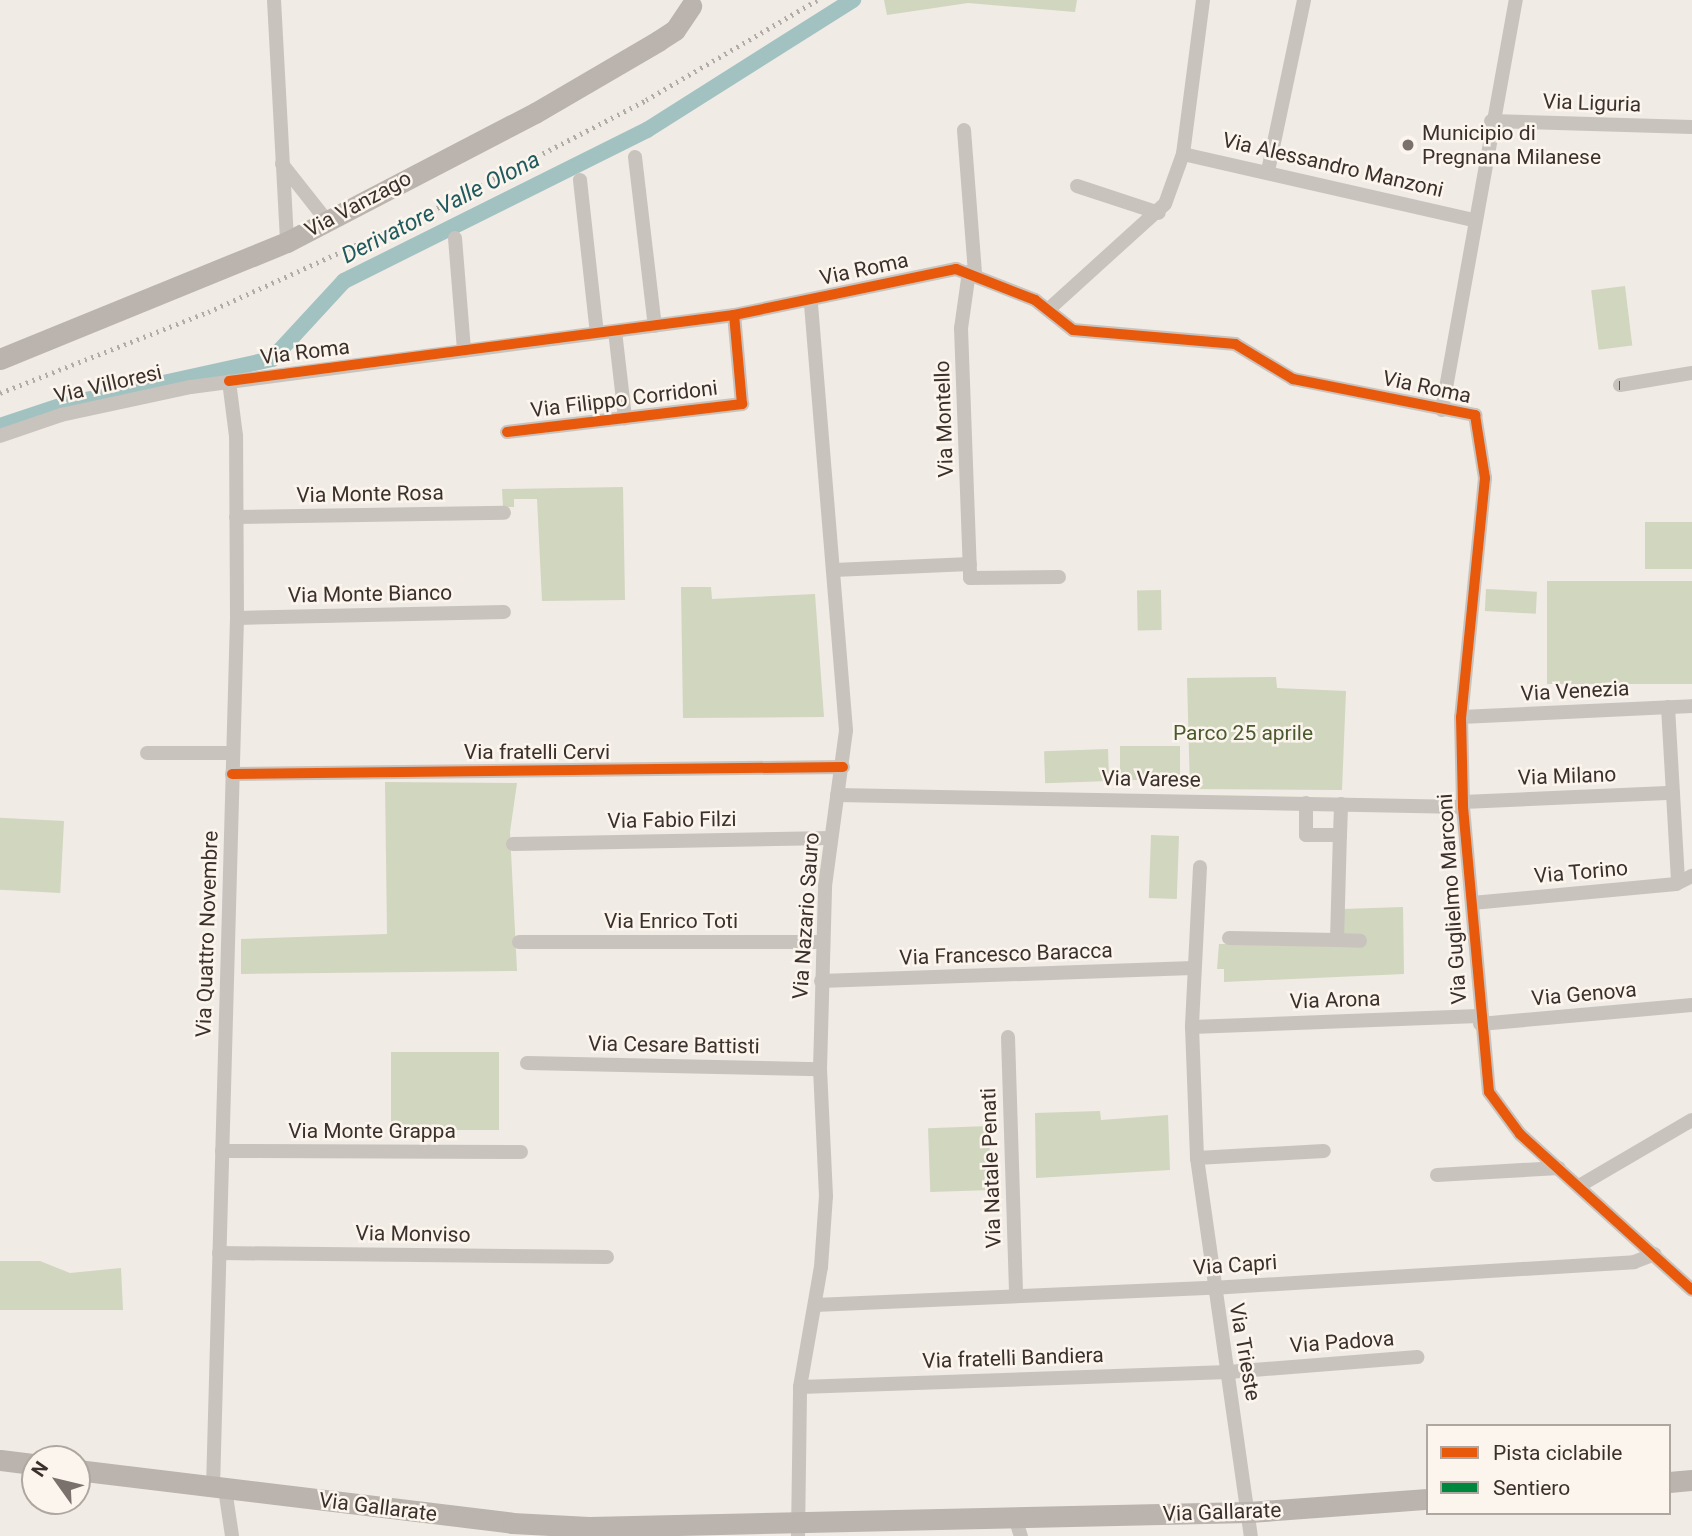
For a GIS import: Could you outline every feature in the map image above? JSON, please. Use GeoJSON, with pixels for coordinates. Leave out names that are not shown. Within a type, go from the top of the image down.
{"type":"FeatureCollection","features":[{"type":"Feature","properties":{"kind":"street"},"geometry":{"type":"LineString","coordinates":[[274,0],[287,242]]}},
{"type":"Feature","properties":{"kind":"street"},"geometry":{"type":"LineString","coordinates":[[1049,309],[1159,213],[1183,153],[1203,0]]}},
{"type":"Feature","properties":{"kind":"street"},"geometry":{"type":"LineString","coordinates":[[1268,171],[1304,0]]}},
{"type":"Feature","properties":{"kind":"street"},"geometry":{"type":"LineString","coordinates":[[1442,410],[1473,220],[1516,0]]}},
{"type":"Feature","properties":{"kind":"street","name":"Via Vanzago"},"geometry":{"type":"LineString","coordinates":[[0,359],[287,242],[535,113],[658,41],[675,30],[691,3]]}},
{"type":"Feature","properties":{"kind":"street","name":"Via Liguria"},"geometry":{"type":"LineString","coordinates":[[1491,121],[1692,127]]}},
{"type":"Feature","properties":{"kind":"street","name":"Via Montello"},"geometry":{"type":"LineString","coordinates":[[964,130],[972,273],[961,328],[970,564]]}},
{"type":"Feature","properties":{"kind":"street","name":"Via Alessandro Manzoni"},"geometry":{"type":"LineString","coordinates":[[1183,153],[1473,220]]}},
{"type":"Feature","properties":{"kind":"street"},"geometry":{"type":"LineString","coordinates":[[635,158],[655,326]]}},
{"type":"Feature","properties":{"kind":"street"},"geometry":{"type":"LineString","coordinates":[[281,163],[327,221]]}},
{"type":"Feature","properties":{"kind":"street"},"geometry":{"type":"LineString","coordinates":[[580,180],[597,334]]}},
{"type":"Feature","properties":{"kind":"street"},"geometry":{"type":"LineString","coordinates":[[1077,186],[1159,213]]}},
{"type":"Feature","properties":{"kind":"street"},"geometry":{"type":"LineString","coordinates":[[455,238],[464,351]]}},
{"type":"Feature","properties":{"kind":"street","name":"Via Roma"},"geometry":{"type":"LineString","coordinates":[[229,381],[734,315],[945,270],[972,273],[1049,309],[1059,323],[1073,330],[1235,344],[1293,379],[1479,420]]}},
{"type":"Feature","properties":{"kind":"street","name":"Via Nazario Sauro"},"geometry":{"type":"LineString","coordinates":[[797,1529],[800,1387],[816,1305],[826,1196],[820,1069],[822,942],[831,838],[843,767],[845,702],[811,300]]}},
{"type":"Feature","properties":{"kind":"street","name":"Via Filippo Corridoni"},"geometry":{"type":"LineString","coordinates":[[507,432],[742,404],[734,315]]}},
{"type":"Feature","properties":{"kind":"street","name":"Via Filippo Corridoni"},"geometry":{"type":"LineString","coordinates":[[615,331],[625,418]]}},
{"type":"Feature","properties":{"kind":"street"},"geometry":{"type":"LineString","coordinates":[[1620,385],[1692,373]]}},
{"type":"Feature","properties":{"kind":"street","name":"Via Villoresi"},"geometry":{"type":"LineString","coordinates":[[0,436],[61,415],[229,381]]}},
{"type":"Feature","properties":{"kind":"street","name":"Via Quattro Novembre"},"geometry":{"type":"LineString","coordinates":[[229,381],[236,517],[237,618],[219,1253],[219,1488],[232,1536]]}},
{"type":"Feature","properties":{"kind":"street","name":"Via Guglielmo Marconi"},"geometry":{"type":"LineString","coordinates":[[1479,420],[1485,478],[1461,717],[1463,804],[1480,1020],[1495,1104],[1559,1168],[1692,1290]]}},
{"type":"Feature","properties":{"kind":"street","name":"Via Monte Rosa"},"geometry":{"type":"LineString","coordinates":[[236,517],[504,513]]}},
{"type":"Feature","properties":{"kind":"street"},"geometry":{"type":"LineString","coordinates":[[834,570],[970,564],[970,578],[1059,577]]}},
{"type":"Feature","properties":{"kind":"street","name":"Via Monte Bianco"},"geometry":{"type":"LineString","coordinates":[[237,618],[504,611]]}},
{"type":"Feature","properties":{"kind":"street","name":"Via Venezia"},"geometry":{"type":"LineString","coordinates":[[1461,717],[1692,706]]}},
{"type":"Feature","properties":{"kind":"street"},"geometry":{"type":"LineString","coordinates":[[1668,707],[1673,793],[1685,879]]}},
{"type":"Feature","properties":{"kind":"street"},"geometry":{"type":"LineString","coordinates":[[147,753],[233,753]]}},
{"type":"Feature","properties":{"kind":"street","name":"Via fratelli Cervi"},"geometry":{"type":"LineString","coordinates":[[232,774],[843,767]]}},
{"type":"Feature","properties":{"kind":"street","name":"Via Milano"},"geometry":{"type":"LineString","coordinates":[[1463,804],[1673,793]]}},
{"type":"Feature","properties":{"kind":"street","name":"Via Varese"},"geometry":{"type":"LineString","coordinates":[[837,795],[1463,804]]}},
{"type":"Feature","properties":{"kind":"street"},"geometry":{"type":"LineString","coordinates":[[1306,803],[1306,835],[1340,835]]}},
{"type":"Feature","properties":{"kind":"street"},"geometry":{"type":"LineString","coordinates":[[1337,940],[1340,804]]}},
{"type":"Feature","properties":{"kind":"street","name":"Via Fabio Filzi"},"geometry":{"type":"LineString","coordinates":[[513,844],[831,838]]}},
{"type":"Feature","properties":{"kind":"street","name":"Via Trieste"},"geometry":{"type":"LineString","coordinates":[[1200,867],[1192,1027],[1198,1158],[1212,1288],[1228,1372],[1251,1536]]}},
{"type":"Feature","properties":{"kind":"street","name":"Via Torino"},"geometry":{"type":"LineString","coordinates":[[1472,903],[1685,879]]}},
{"type":"Feature","properties":{"kind":"street"},"geometry":{"type":"LineString","coordinates":[[1229,938],[1360,941]]}},
{"type":"Feature","properties":{"kind":"street","name":"Via Enrico Toti"},"geometry":{"type":"LineString","coordinates":[[519,942],[822,942]]}},
{"type":"Feature","properties":{"kind":"street","name":"Via Francesco Baracca"},"geometry":{"type":"LineString","coordinates":[[821,981],[1193,968]]}},
{"type":"Feature","properties":{"kind":"street","name":"Via Genova"},"geometry":{"type":"LineString","coordinates":[[1480,1020],[1692,1005]]}},
{"type":"Feature","properties":{"kind":"street","name":"Via Arona"},"geometry":{"type":"LineString","coordinates":[[1192,1027],[1480,1020]]}},
{"type":"Feature","properties":{"kind":"street","name":"Via Natale Penati"},"geometry":{"type":"LineString","coordinates":[[1008,1037],[1016,1296]]}},
{"type":"Feature","properties":{"kind":"street","name":"Via Cesare Battisti"},"geometry":{"type":"LineString","coordinates":[[527,1063],[820,1069]]}},
{"type":"Feature","properties":{"kind":"street"},"geometry":{"type":"LineString","coordinates":[[1579,1186],[1692,1120]]}},
{"type":"Feature","properties":{"kind":"street","name":"Via Monte Grappa"},"geometry":{"type":"LineString","coordinates":[[222,1151],[521,1152]]}},
{"type":"Feature","properties":{"kind":"street"},"geometry":{"type":"LineString","coordinates":[[1198,1158],[1324,1151]]}},
{"type":"Feature","properties":{"kind":"street"},"geometry":{"type":"LineString","coordinates":[[1437,1175],[1559,1168]]}},
{"type":"Feature","properties":{"kind":"street","name":"Via Monviso"},"geometry":{"type":"LineString","coordinates":[[219,1253],[607,1257]]}},
{"type":"Feature","properties":{"kind":"street","name":"Via Capri"},"geometry":{"type":"LineString","coordinates":[[816,1305],[1212,1288],[1634,1262],[1655,1254]]}},
{"type":"Feature","properties":{"kind":"street","name":"Via Padova"},"geometry":{"type":"LineString","coordinates":[[1228,1372],[1417,1357]]}},
{"type":"Feature","properties":{"kind":"street","name":"Via fratelli Bandiera"},"geometry":{"type":"LineString","coordinates":[[800,1387],[1228,1372]]}},
{"type":"Feature","properties":{"kind":"street"},"geometry":{"type":"LineString","coordinates":[[0,1460],[21,1462]]}},
{"type":"Feature","properties":{"kind":"street","name":"Via Gallarate"},"geometry":{"type":"LineString","coordinates":[[91,1472],[512,1524],[589,1527],[1018,1527],[1426,1499]]}},
{"type":"Feature","properties":{"kind":"street"},"geometry":{"type":"LineString","coordinates":[[1671,1482],[1692,1480]]}},
{"type":"Feature","properties":{"kind":"green space"},"geometry":{"type":"Polygon","coordinates":[[[884,0],[1077,0],[1075,12],[968,3],[887,15],[884,0]]]}},
{"type":"Feature","properties":{"kind":"green space"},"geometry":{"type":"Polygon","coordinates":[[[1625,286],[1632,346],[1599,350],[1591,290],[1625,286]]]}},
{"type":"Feature","properties":{"kind":"green space"},"geometry":{"type":"Polygon","coordinates":[[[623,487],[625,600],[542,601],[537,499],[514,499],[514,507],[503,507],[502,489],[623,487]]]}},
{"type":"Feature","properties":{"kind":"green space"},"geometry":{"type":"Polygon","coordinates":[[[1645,522],[1692,522],[1692,569],[1645,569],[1645,522]]]}},
{"type":"Feature","properties":{"kind":"green space"},"geometry":{"type":"Polygon","coordinates":[[[1547,581],[1692,581],[1692,684],[1547,684],[1547,581]]]}},
{"type":"Feature","properties":{"kind":"green space"},"geometry":{"type":"Polygon","coordinates":[[[681,587],[711,587],[712,599],[815,594],[824,717],[683,718],[681,587]]]}},
{"type":"Feature","properties":{"kind":"green space"},"geometry":{"type":"Polygon","coordinates":[[[1486,589],[1537,592],[1536,614],[1485,611],[1486,589]]]}},
{"type":"Feature","properties":{"kind":"green space"},"geometry":{"type":"Polygon","coordinates":[[[1137,590],[1161,590],[1162,630],[1138,630],[1137,590]]]}},
{"type":"Feature","properties":{"kind":"green space","name":"Parco 25 aprile"},"geometry":{"type":"Polygon","coordinates":[[[1276,677],[1277,688],[1346,691],[1342,790],[1190,789],[1187,678],[1276,677]]]}},
{"type":"Feature","properties":{"kind":"green space"},"geometry":{"type":"Polygon","coordinates":[[[1120,746],[1180,746],[1180,780],[1120,780],[1120,746]]]}},
{"type":"Feature","properties":{"kind":"green space"},"geometry":{"type":"Polygon","coordinates":[[[1108,749],[1109,781],[1045,783],[1044,751],[1108,749]]]}},
{"type":"Feature","properties":{"kind":"green space"},"geometry":{"type":"Polygon","coordinates":[[[385,782],[517,783],[510,832],[517,971],[241,974],[241,939],[387,934],[385,782]]]}},
{"type":"Feature","properties":{"kind":"green space"},"geometry":{"type":"Polygon","coordinates":[[[0,818],[64,821],[60,893],[0,890],[0,818]]]}},
{"type":"Feature","properties":{"kind":"green space"},"geometry":{"type":"Polygon","coordinates":[[[1151,835],[1179,836],[1177,899],[1149,898],[1151,835]]]}},
{"type":"Feature","properties":{"kind":"green space"},"geometry":{"type":"Polygon","coordinates":[[[1403,907],[1404,974],[1224,982],[1224,969],[1217,969],[1219,944],[1364,945],[1342,935],[1343,909],[1403,907]]]}},
{"type":"Feature","properties":{"kind":"green space"},"geometry":{"type":"Polygon","coordinates":[[[391,1052],[499,1052],[499,1130],[391,1130],[391,1052]]]}},
{"type":"Feature","properties":{"kind":"green space"},"geometry":{"type":"Polygon","coordinates":[[[1100,1111],[1101,1120],[1168,1115],[1170,1170],[1036,1178],[1035,1113],[1100,1111]]]}},
{"type":"Feature","properties":{"kind":"green space"},"geometry":{"type":"Polygon","coordinates":[[[989,1126],[991,1190],[930,1192],[928,1128],[989,1126]]]}},
{"type":"Feature","properties":{"kind":"green space"},"geometry":{"type":"Polygon","coordinates":[[[0,1261],[40,1261],[70,1273],[121,1268],[123,1310],[0,1310],[0,1261]]]}},
{"type":"Feature","properties":{"kind":"waterway","name":"Derivatore Valle Olona"},"geometry":{"type":"LineString","coordinates":[[0,426],[63,405],[272,359],[344,281],[647,130],[853,0]]}},
{"type":"Feature","properties":{"kind":"railway"},"geometry":{"type":"LineString","coordinates":[[0,393],[208,312],[437,208],[646,100],[817,0]]}},
{"type":"Feature","properties":{"kind":"cycle path"},"geometry":{"type":"LineString","coordinates":[[229,381],[734,315],[956,269],[1035,300],[1073,330],[1235,344],[1293,379],[1475,415],[1485,478],[1461,717],[1463,807],[1489,1092],[1520,1134],[1692,1290]]}},
{"type":"Feature","properties":{"kind":"cycle path"},"geometry":{"type":"LineString","coordinates":[[507,432],[742,404],[734,315]]}},
{"type":"Feature","properties":{"kind":"cycle path"},"geometry":{"type":"LineString","coordinates":[[232,774],[843,767]]}},
{"type":"Feature","properties":{"kind":"place","name":"Municipio di Pregnana Milanese"},"geometry":{"type":"Point","coordinates":[1408,145]}}]}
